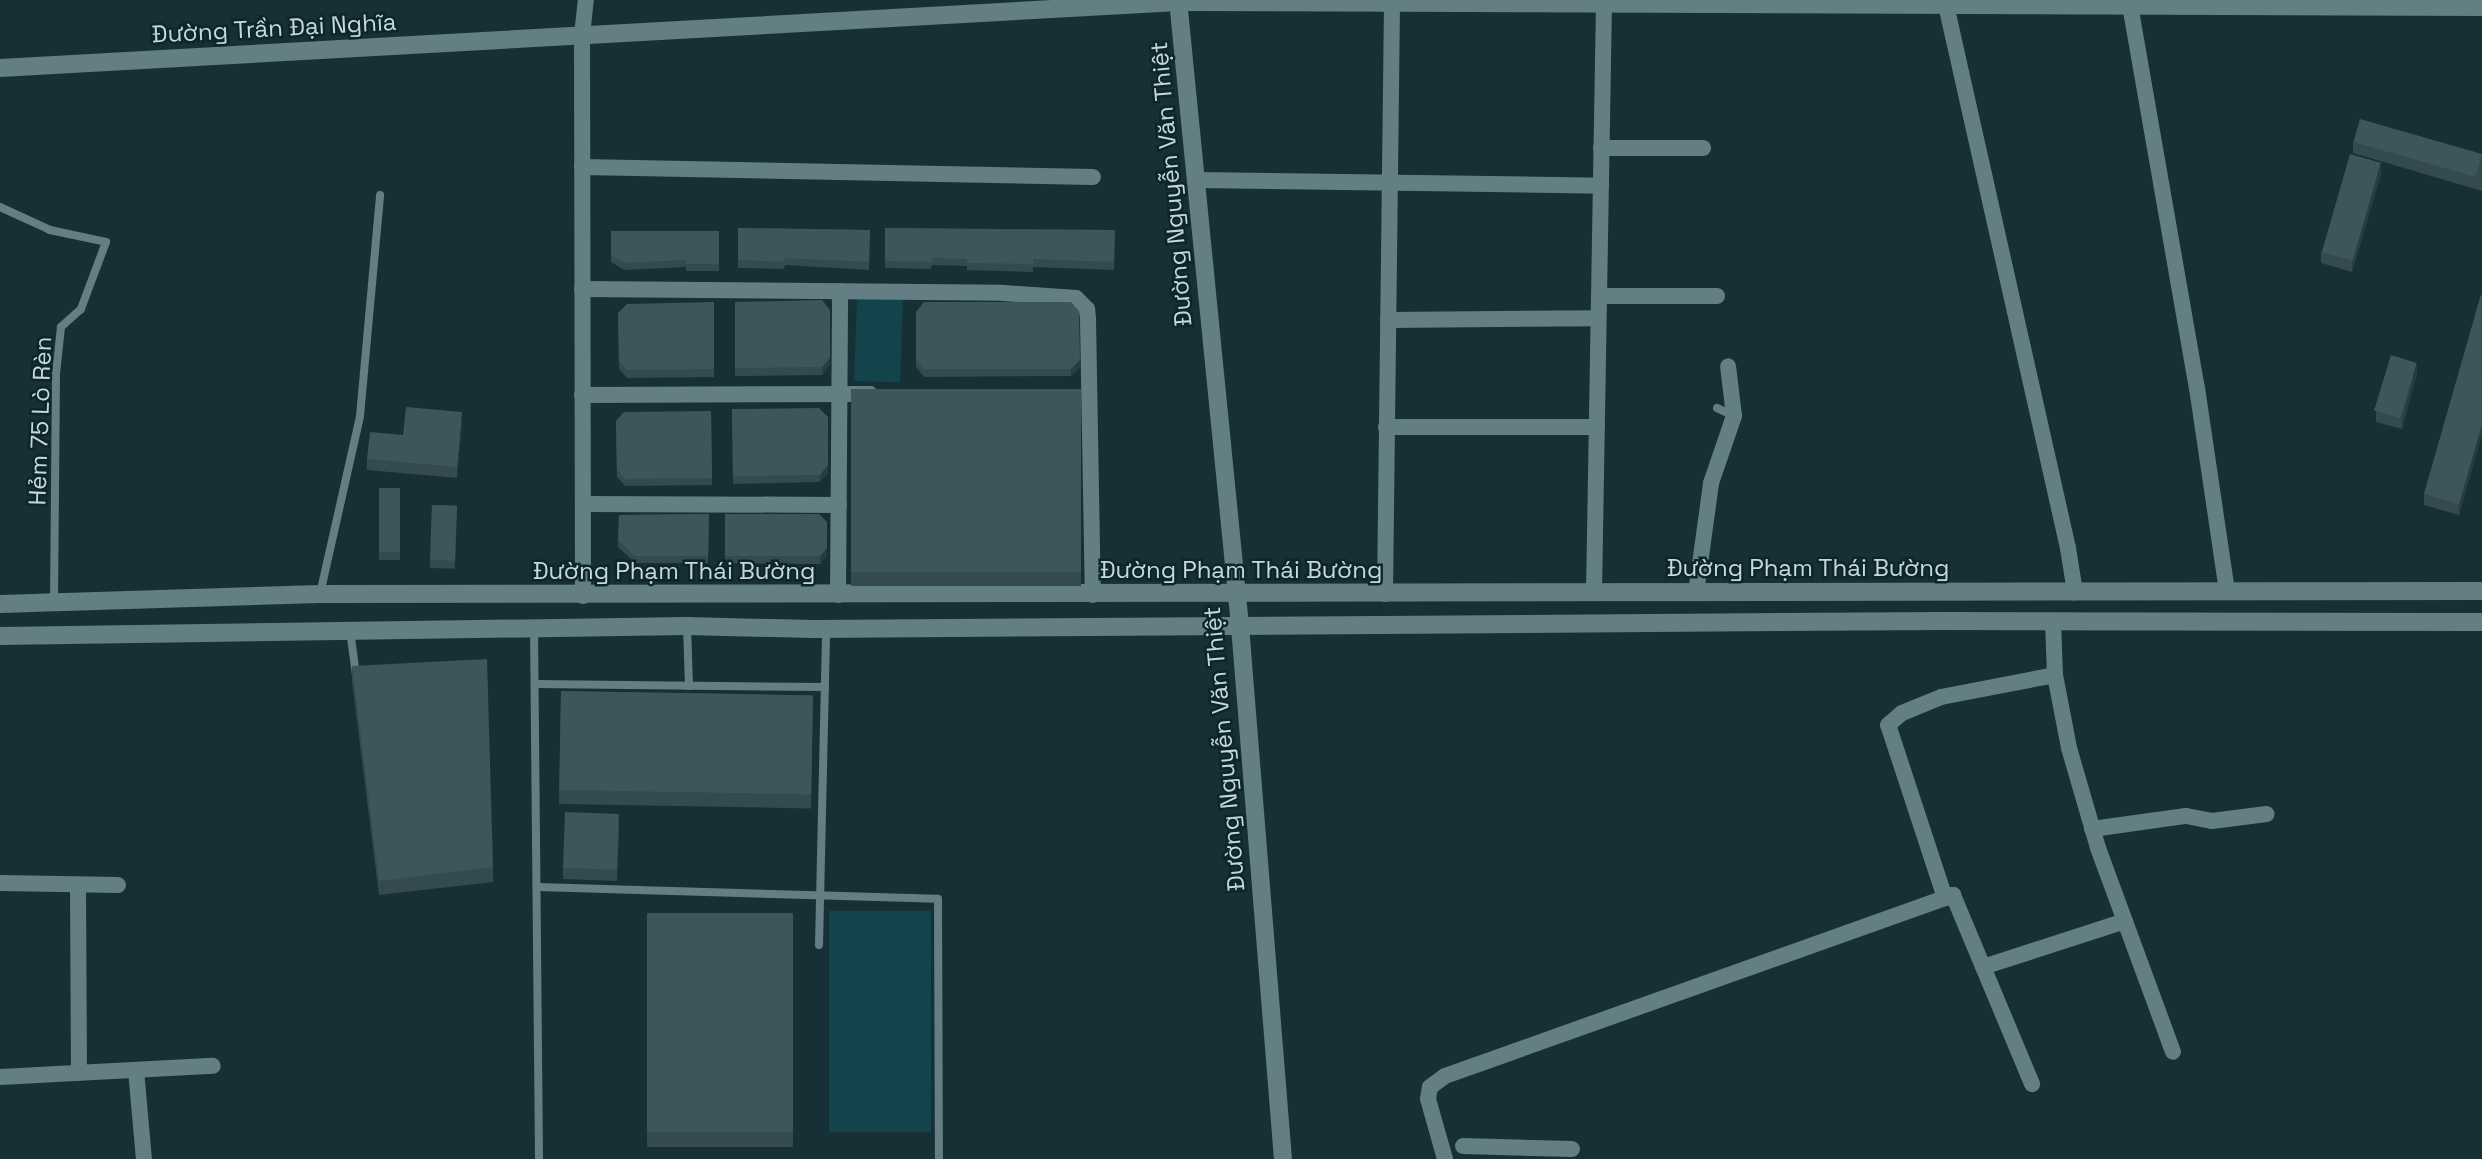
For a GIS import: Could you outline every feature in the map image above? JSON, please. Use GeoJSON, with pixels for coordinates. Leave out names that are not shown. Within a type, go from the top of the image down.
{"type":"FeatureCollection","features":[{"type":"Feature","properties":{"kind":"main road","name":"Đường Trần Đại Nghĩa"},"geometry":{"type":"LineString","coordinates":[[0,68],[1178,1],[2482,7]]}},
{"type":"Feature","properties":{"kind":"main road","name":"Đường Nguyễn Văn Thiệt"},"geometry":{"type":"LineString","coordinates":[[1178,1],[1240,626],[1283,1159]]}},
{"type":"Feature","properties":{"kind":"main road","name":"Đường Phạm Thái Bường"},"geometry":{"type":"LineString","coordinates":[[0,604],[320,594],[685,596],[2482,591]]}},
{"type":"Feature","properties":{"kind":"main road"},"geometry":{"type":"LineString","coordinates":[[2347,621],[2350,592]]}},
{"type":"Feature","properties":{"kind":"main road"},"geometry":{"type":"LineString","coordinates":[[1592,623],[1594,593]]}},
{"type":"Feature","properties":{"kind":"main road"},"geometry":{"type":"LineString","coordinates":[[685,596],[687,626]]}},
{"type":"Feature","properties":{"kind":"main road"},"geometry":{"type":"LineString","coordinates":[[0,636],[687,626],[826,628],[2053,621],[2482,622]]}},
{"type":"Feature","properties":{"kind":"street"},"geometry":{"type":"LineString","coordinates":[[583,596],[582,36],[586,0]]}},
{"type":"Feature","properties":{"kind":"street"},"geometry":{"type":"LineString","coordinates":[[1385,594],[1392,3]]}},
{"type":"Feature","properties":{"kind":"street"},"geometry":{"type":"LineString","coordinates":[[1594,593],[1604,3]]}},
{"type":"Feature","properties":{"kind":"street"},"geometry":{"type":"LineString","coordinates":[[1945,5],[2068,548],[2075,592]]}},
{"type":"Feature","properties":{"kind":"street"},"geometry":{"type":"LineString","coordinates":[[2130,5],[2197,388],[2227,592]]}},
{"type":"Feature","properties":{"kind":"street"},"geometry":{"type":"LineString","coordinates":[[1601,148],[1703,149]]}},
{"type":"Feature","properties":{"kind":"street"},"geometry":{"type":"LineString","coordinates":[[582,167],[1093,177]]}},
{"type":"Feature","properties":{"kind":"street"},"geometry":{"type":"LineString","coordinates":[[1195,180],[1601,186]]}},
{"type":"Feature","properties":{"kind":"street"},"geometry":{"type":"LineString","coordinates":[[582,289],[1072,296],[1084,305],[1088,314],[1085,393],[1093,595]]}},
{"type":"Feature","properties":{"kind":"street"},"geometry":{"type":"LineString","coordinates":[[838,595],[841,291]]}},
{"type":"Feature","properties":{"kind":"street"},"geometry":{"type":"LineString","coordinates":[[1599,296],[1717,296]]}},
{"type":"Feature","properties":{"kind":"street"},"geometry":{"type":"LineString","coordinates":[[1388,320],[1598,318]]}},
{"type":"Feature","properties":{"kind":"street"},"geometry":{"type":"LineString","coordinates":[[1696,593],[1711,483],[1734,416],[1728,366]]}},
{"type":"Feature","properties":{"kind":"street"},"geometry":{"type":"LineString","coordinates":[[582,395],[884,394]]}},
{"type":"Feature","properties":{"kind":"street"},"geometry":{"type":"LineString","coordinates":[[1386,427],[1597,427]]}},
{"type":"Feature","properties":{"kind":"street"},"geometry":{"type":"LineString","coordinates":[[584,504],[839,505]]}},
{"type":"Feature","properties":{"kind":"street"},"geometry":{"type":"LineString","coordinates":[[2053,621],[2055,675],[2069,748],[2092,829],[2173,1052]]}},
{"type":"Feature","properties":{"kind":"street"},"geometry":{"type":"LineString","coordinates":[[1945,898],[1888,725],[1902,713],[1941,697],[2055,675]]}},
{"type":"Feature","properties":{"kind":"street"},"geometry":{"type":"LineString","coordinates":[[2092,829],[2186,816],[2212,821],[2267,814]]}},
{"type":"Feature","properties":{"kind":"street"},"geometry":{"type":"LineString","coordinates":[[0,883],[118,885]]}},
{"type":"Feature","properties":{"kind":"street"},"geometry":{"type":"LineString","coordinates":[[78,885],[79,1073]]}},
{"type":"Feature","properties":{"kind":"street"},"geometry":{"type":"LineString","coordinates":[[1438,1159],[1445,1159],[1428,1099],[1430,1087],[1445,1076],[1953,895],[2032,1084]]}},
{"type":"Feature","properties":{"kind":"street"},"geometry":{"type":"LineString","coordinates":[[1983,967],[2124,921]]}},
{"type":"Feature","properties":{"kind":"street"},"geometry":{"type":"LineString","coordinates":[[0,1077],[213,1066]]}},
{"type":"Feature","properties":{"kind":"street"},"geometry":{"type":"LineString","coordinates":[[136,1070],[145,1159]]}},
{"type":"Feature","properties":{"kind":"street"},"geometry":{"type":"LineString","coordinates":[[1464,1146],[1520,1153],[1572,1149]]}},
{"type":"Feature","properties":{"kind":"lane"},"geometry":{"type":"LineString","coordinates":[[320,594],[360,416],[380,195]]}},
{"type":"Feature","properties":{"kind":"lane","name":"Hẻm 75 Lò Rèn"},"geometry":{"type":"LineString","coordinates":[[0,207],[50,230],[106,242],[81,309],[61,327],[56,374],[54,601]]}},
{"type":"Feature","properties":{"kind":"lane"},"geometry":{"type":"LineString","coordinates":[[1717,408],[1734,416]]}},
{"type":"Feature","properties":{"kind":"lane"},"geometry":{"type":"LineString","coordinates":[[687,626],[689,685]]}},
{"type":"Feature","properties":{"kind":"lane"},"geometry":{"type":"LineString","coordinates":[[534,627],[539,1159]]}},
{"type":"Feature","properties":{"kind":"lane"},"geometry":{"type":"LineString","coordinates":[[819,945],[826,628]]}},
{"type":"Feature","properties":{"kind":"lane"},"geometry":{"type":"LineString","coordinates":[[350,630],[358,690]]}},
{"type":"Feature","properties":{"kind":"lane"},"geometry":{"type":"LineString","coordinates":[[535,684],[825,687]]}},
{"type":"Feature","properties":{"kind":"lane"},"geometry":{"type":"LineString","coordinates":[[538,887],[938,899],[939,1159]]}},
{"type":"Feature","properties":{"kind":"shaded area"},"geometry":{"type":"Polygon","coordinates":[[[857,296],[903,298],[900,383],[854,381],[857,296]]]}},
{"type":"Feature","properties":{"kind":"shaded area"},"geometry":{"type":"Polygon","coordinates":[[[829,911],[931,911],[931,1132],[829,1132],[829,911]]]}},
{"type":"Feature","properties":{"kind":"building"},"geometry":{"type":"Polygon","coordinates":[[[2360,119],[2482,154],[2475,177],[2353,142],[2360,119]]]}},
{"type":"Feature","properties":{"kind":"building"},"geometry":{"type":"Polygon","coordinates":[[[2350,154],[2381,163],[2353,261],[2322,252],[2350,154]]]}},
{"type":"Feature","properties":{"kind":"building"},"geometry":{"type":"Polygon","coordinates":[[[738,228],[870,230],[869,262],[785,258],[784,262],[738,260],[738,228]]]}},
{"type":"Feature","properties":{"kind":"building"},"geometry":{"type":"Polygon","coordinates":[[[885,228],[1115,230],[1114,262],[1033,259],[1033,264],[967,263],[967,259],[932,258],[931,262],[885,261],[885,228]]]}},
{"type":"Feature","properties":{"kind":"building"},"geometry":{"type":"Polygon","coordinates":[[[611,231],[719,231],[719,264],[686,264],[686,260],[624,263],[611,255],[611,231]]]}},
{"type":"Feature","properties":{"kind":"building"},"geometry":{"type":"Polygon","coordinates":[[[2481,294],[2482,424],[2459,504],[2424,494],[2481,294]]]}},
{"type":"Feature","properties":{"kind":"building"},"geometry":{"type":"Polygon","coordinates":[[[822,300],[830,310],[830,358],[822,367],[735,368],[735,302],[822,300]]]}},
{"type":"Feature","properties":{"kind":"building"},"geometry":{"type":"Polygon","coordinates":[[[714,302],[714,369],[627,370],[619,361],[618,313],[627,304],[714,302]]]}},
{"type":"Feature","properties":{"kind":"building"},"geometry":{"type":"Polygon","coordinates":[[[924,302],[1071,302],[1079,311],[1080,360],[1071,369],[924,369],[916,360],[916,312],[924,302]]]}},
{"type":"Feature","properties":{"kind":"building"},"geometry":{"type":"Polygon","coordinates":[[[2391,355],[2417,363],[2400,418],[2374,410],[2391,355]]]}},
{"type":"Feature","properties":{"kind":"building"},"geometry":{"type":"Polygon","coordinates":[[[851,389],[1081,389],[1081,572],[851,572],[851,389]]]}},
{"type":"Feature","properties":{"kind":"building"},"geometry":{"type":"Polygon","coordinates":[[[406,407],[462,412],[457,467],[367,459],[370,432],[403,435],[406,407]]]}},
{"type":"Feature","properties":{"kind":"building"},"geometry":{"type":"Polygon","coordinates":[[[819,408],[828,417],[828,465],[820,475],[733,476],[732,409],[819,408]]]}},
{"type":"Feature","properties":{"kind":"building"},"geometry":{"type":"Polygon","coordinates":[[[711,411],[712,478],[625,479],[617,470],[616,421],[624,412],[711,411]]]}},
{"type":"Feature","properties":{"kind":"building"},"geometry":{"type":"Polygon","coordinates":[[[379,488],[400,488],[400,552],[379,552],[379,488]]]}},
{"type":"Feature","properties":{"kind":"building"},"geometry":{"type":"Polygon","coordinates":[[[432,505],[457,506],[455,561],[430,560],[432,505]]]}},
{"type":"Feature","properties":{"kind":"building"},"geometry":{"type":"Polygon","coordinates":[[[709,514],[708,556],[635,556],[618,540],[619,515],[709,514]]]}},
{"type":"Feature","properties":{"kind":"building"},"geometry":{"type":"Polygon","coordinates":[[[725,514],[819,514],[827,522],[827,548],[820,556],[725,556],[725,514]]]}},
{"type":"Feature","properties":{"kind":"building"},"geometry":{"type":"Polygon","coordinates":[[[487,659],[493,867],[379,881],[352,666],[487,659]]]}},
{"type":"Feature","properties":{"kind":"building"},"geometry":{"type":"Polygon","coordinates":[[[561,691],[813,695],[811,794],[559,790],[561,691]]]}},
{"type":"Feature","properties":{"kind":"building"},"geometry":{"type":"Polygon","coordinates":[[[565,812],[619,814],[617,870],[563,868],[565,812]]]}},
{"type":"Feature","properties":{"kind":"building"},"geometry":{"type":"Polygon","coordinates":[[[647,913],[793,913],[793,1132],[647,1132],[647,913]]]}}]}
